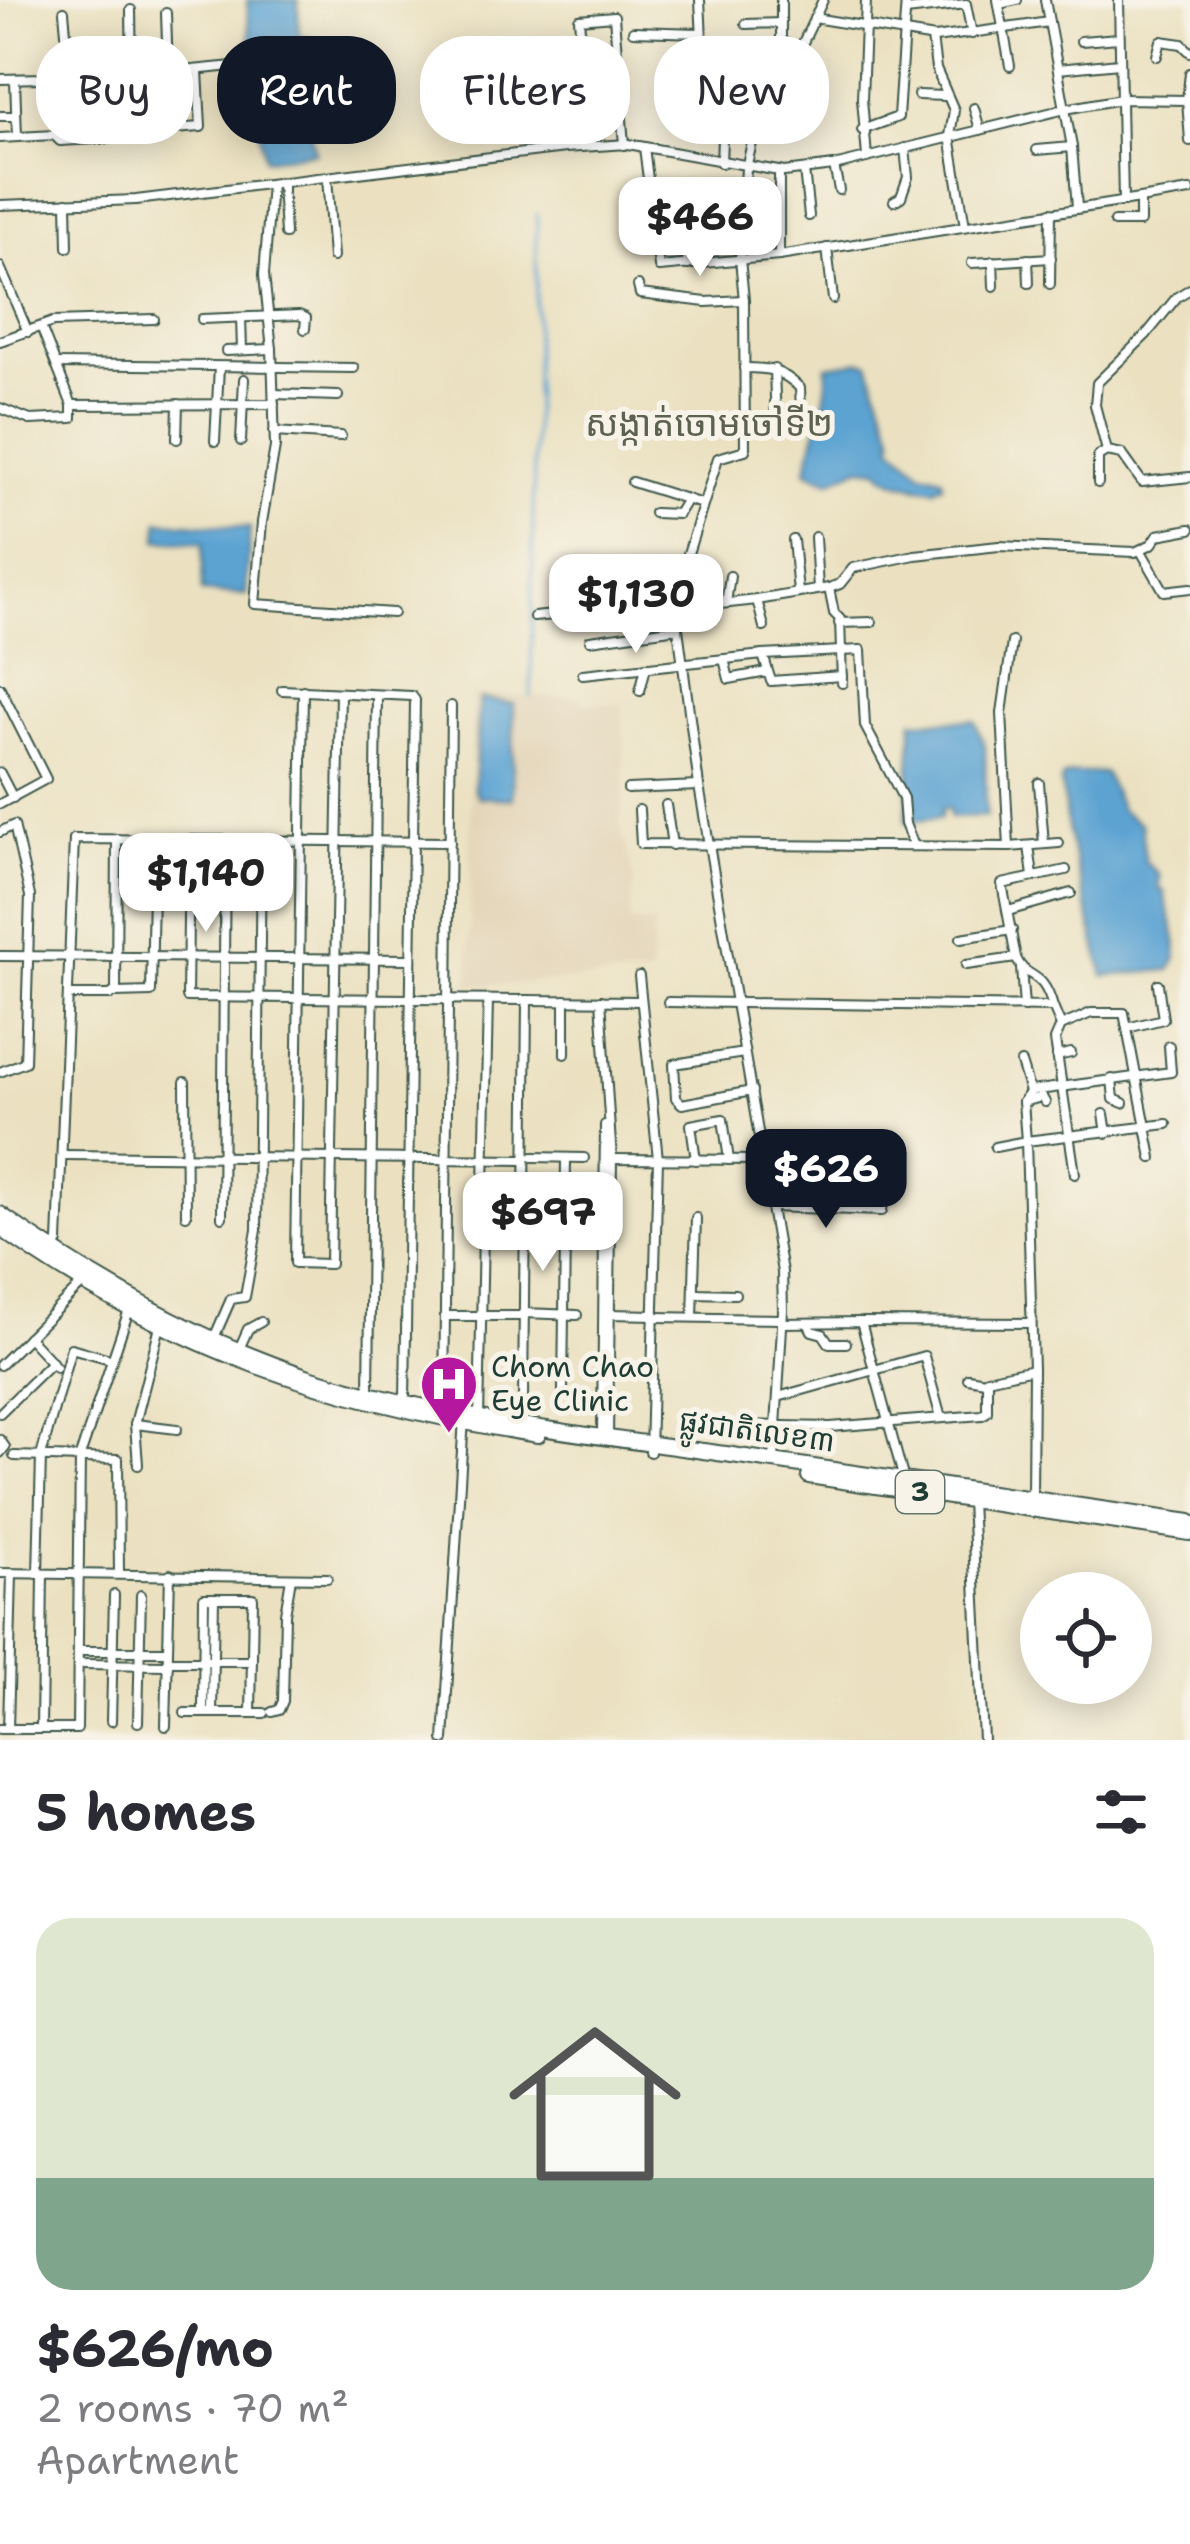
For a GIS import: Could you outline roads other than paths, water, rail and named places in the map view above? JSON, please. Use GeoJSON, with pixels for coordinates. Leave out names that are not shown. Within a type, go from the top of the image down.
{"type":"FeatureCollection","features":[{"type":"Feature","properties":{"kind":"highway","name":"ផ្លូវជាតិលេខ៣"},"geometry":{"type":"LineString","coordinates":[[0,1214],[160,1326],[306,1386],[390,1409],[1190,1522]]}},
{"type":"Feature","properties":{"kind":"highway","name":"ផ្លូវជាតិលេខ៣"},"geometry":{"type":"LineString","coordinates":[[0,1228],[82,1284],[238,1350],[369,1394],[471,1419],[1190,1532]]}},
{"type":"Feature","properties":{"kind":"street"},"geometry":{"type":"LineString","coordinates":[[700,0],[704,80],[722,138],[721,163]]}},
{"type":"Feature","properties":{"kind":"street"},"geometry":{"type":"LineString","coordinates":[[782,0],[782,36]]}},
{"type":"Feature","properties":{"kind":"street"},"geometry":{"type":"LineString","coordinates":[[806,36],[823,0]]}},
{"type":"Feature","properties":{"kind":"street"},"geometry":{"type":"LineString","coordinates":[[866,0],[862,130],[867,157]]}},
{"type":"Feature","properties":{"kind":"street"},"geometry":{"type":"LineString","coordinates":[[862,130],[898,117],[906,0]]}},
{"type":"Feature","properties":{"kind":"street"},"geometry":{"type":"LineString","coordinates":[[1010,67],[999,2],[1017,0]]}},
{"type":"Feature","properties":{"kind":"street"},"geometry":{"type":"LineString","coordinates":[[1045,0],[1072,147],[1077,207]]}},
{"type":"Feature","properties":{"kind":"street"},"geometry":{"type":"LineString","coordinates":[[1119,0],[1123,202]]}},
{"type":"Feature","properties":{"kind":"street"},"geometry":{"type":"LineString","coordinates":[[906,11],[966,4],[972,34]]}},
{"type":"Feature","properties":{"kind":"street"},"geometry":{"type":"LineString","coordinates":[[130,10],[131,36]]}},
{"type":"Feature","properties":{"kind":"street"},"geometry":{"type":"LineString","coordinates":[[64,11],[67,36]]}},
{"type":"Feature","properties":{"kind":"street"},"geometry":{"type":"LineString","coordinates":[[166,13],[167,36]]}},
{"type":"Feature","properties":{"kind":"street"},"geometry":{"type":"LineString","coordinates":[[591,147],[579,19],[614,16],[624,145]]}},
{"type":"Feature","properties":{"kind":"street"},"geometry":{"type":"LineString","coordinates":[[814,18],[932,38],[1049,22]]}},
{"type":"Feature","properties":{"kind":"street"},"geometry":{"type":"LineString","coordinates":[[746,24],[782,23]]}},
{"type":"Feature","properties":{"kind":"street"},"geometry":{"type":"LineString","coordinates":[[633,31],[701,33]]}},
{"type":"Feature","properties":{"kind":"street"},"geometry":{"type":"LineString","coordinates":[[932,38],[936,69],[954,110],[950,136],[964,226]]}},
{"type":"Feature","properties":{"kind":"street"},"geometry":{"type":"LineString","coordinates":[[1081,41],[1119,38]]}},
{"type":"Feature","properties":{"kind":"street"},"geometry":{"type":"LineString","coordinates":[[1157,56],[1161,41],[1189,46],[1190,52]]}},
{"type":"Feature","properties":{"kind":"street"},"geometry":{"type":"LineString","coordinates":[[1058,69],[1120,63]]}},
{"type":"Feature","properties":{"kind":"street"},"geometry":{"type":"LineString","coordinates":[[193,71],[217,68]]}},
{"type":"Feature","properties":{"kind":"street"},"geometry":{"type":"LineString","coordinates":[[193,127],[202,126],[198,71]]}},
{"type":"Feature","properties":{"kind":"street"},"geometry":{"type":"LineString","coordinates":[[1190,73],[1190,141]]}},
{"type":"Feature","properties":{"kind":"street"},"geometry":{"type":"LineString","coordinates":[[0,79],[36,78]]}},
{"type":"Feature","properties":{"kind":"street"},"geometry":{"type":"LineString","coordinates":[[15,79],[17,137]]}},
{"type":"Feature","properties":{"kind":"street"},"geometry":{"type":"LineString","coordinates":[[918,95],[946,96]]}},
{"type":"Feature","properties":{"kind":"street"},"geometry":{"type":"LineString","coordinates":[[0,205],[136,200],[624,145],[746,168],[804,170],[1064,109],[1121,99],[1187,100]]}},
{"type":"Feature","properties":{"kind":"street"},"geometry":{"type":"LineString","coordinates":[[974,108],[980,130]]}},
{"type":"Feature","properties":{"kind":"street"},"geometry":{"type":"LineString","coordinates":[[0,116],[15,116]]}},
{"type":"Feature","properties":{"kind":"street"},"geometry":{"type":"LineString","coordinates":[[0,138],[36,136]]}},
{"type":"Feature","properties":{"kind":"street"},"geometry":{"type":"LineString","coordinates":[[753,144],[746,168],[740,259],[745,450],[718,458],[680,579],[677,609],[699,786],[782,1272],[774,1461]]}},
{"type":"Feature","properties":{"kind":"street"},"geometry":{"type":"LineString","coordinates":[[644,147],[657,266],[778,256],[1190,191]]}},
{"type":"Feature","properties":{"kind":"street"},"geometry":{"type":"LineString","coordinates":[[1037,150],[1072,147]]}},
{"type":"Feature","properties":{"kind":"street"},"geometry":{"type":"LineString","coordinates":[[894,201],[901,197],[908,177],[905,148]]}},
{"type":"Feature","properties":{"kind":"street"},"geometry":{"type":"LineString","coordinates":[[834,166],[839,190]]}},
{"type":"Feature","properties":{"kind":"street"},"geometry":{"type":"LineString","coordinates":[[804,170],[809,216]]}},
{"type":"Feature","properties":{"kind":"street"},"geometry":{"type":"LineString","coordinates":[[778,256],[779,171]]}},
{"type":"Feature","properties":{"kind":"street"},"geometry":{"type":"LineString","coordinates":[[327,177],[333,256]]}},
{"type":"Feature","properties":{"kind":"street"},"geometry":{"type":"LineString","coordinates":[[276,184],[285,234]]}},
{"type":"Feature","properties":{"kind":"street"},"geometry":{"type":"LineString","coordinates":[[276,184],[264,275],[274,432],[255,604],[393,613]]}},
{"type":"Feature","properties":{"kind":"street"},"geometry":{"type":"LineString","coordinates":[[680,197],[688,265]]}},
{"type":"Feature","properties":{"kind":"street"},"geometry":{"type":"LineString","coordinates":[[1114,222],[1140,222],[1140,199]]}},
{"type":"Feature","properties":{"kind":"street"},"geometry":{"type":"LineString","coordinates":[[67,202],[68,247]]}},
{"type":"Feature","properties":{"kind":"street"},"geometry":{"type":"LineString","coordinates":[[1050,284],[1051,212]]}},
{"type":"Feature","properties":{"kind":"street"},"geometry":{"type":"LineString","coordinates":[[827,248],[833,299]]}},
{"type":"Feature","properties":{"kind":"street"},"geometry":{"type":"LineString","coordinates":[[972,263],[1051,258]]}},
{"type":"Feature","properties":{"kind":"street"},"geometry":{"type":"LineString","coordinates":[[1028,259],[1029,284]]}},
{"type":"Feature","properties":{"kind":"street"},"geometry":{"type":"LineString","coordinates":[[992,261],[994,286]]}},
{"type":"Feature","properties":{"kind":"street"},"geometry":{"type":"LineString","coordinates":[[0,267],[28,332]]}},
{"type":"Feature","properties":{"kind":"street"},"geometry":{"type":"LineString","coordinates":[[638,286],[640,295],[706,302],[744,300]]}},
{"type":"Feature","properties":{"kind":"street"},"geometry":{"type":"LineString","coordinates":[[1107,452],[1096,405],[1097,383],[1177,297],[1190,289]]}},
{"type":"Feature","properties":{"kind":"street"},"geometry":{"type":"LineString","coordinates":[[202,319],[303,316],[305,329]]}},
{"type":"Feature","properties":{"kind":"street"},"geometry":{"type":"LineString","coordinates":[[241,318],[242,350]]}},
{"type":"Feature","properties":{"kind":"street"},"geometry":{"type":"LineString","coordinates":[[0,341],[53,322],[154,319]]}},
{"type":"Feature","properties":{"kind":"street"},"geometry":{"type":"LineString","coordinates":[[0,408],[30,420],[72,418],[72,405],[41,327]]}},
{"type":"Feature","properties":{"kind":"street"},"geometry":{"type":"LineString","coordinates":[[226,351],[272,349]]}},
{"type":"Feature","properties":{"kind":"street"},"geometry":{"type":"LineString","coordinates":[[56,364],[354,368]]}},
{"type":"Feature","properties":{"kind":"street"},"geometry":{"type":"LineString","coordinates":[[214,441],[218,367]]}},
{"type":"Feature","properties":{"kind":"street"},"geometry":{"type":"LineString","coordinates":[[744,368],[774,368],[799,386],[801,411]]}},
{"type":"Feature","properties":{"kind":"street"},"geometry":{"type":"LineString","coordinates":[[774,368],[776,425]]}},
{"type":"Feature","properties":{"kind":"street"},"geometry":{"type":"LineString","coordinates":[[241,441],[244,379]]}},
{"type":"Feature","properties":{"kind":"street"},"geometry":{"type":"LineString","coordinates":[[72,405],[243,404],[338,396]]}},
{"type":"Feature","properties":{"kind":"street"},"geometry":{"type":"LineString","coordinates":[[177,439],[178,404]]}},
{"type":"Feature","properties":{"kind":"street"},"geometry":{"type":"LineString","coordinates":[[274,432],[340,436]]}},
{"type":"Feature","properties":{"kind":"street"},"geometry":{"type":"LineString","coordinates":[[1098,483],[1098,456],[1107,452],[1122,454],[1142,482],[1190,477]]}},
{"type":"Feature","properties":{"kind":"street"},"geometry":{"type":"LineString","coordinates":[[632,482],[702,503]]}},
{"type":"Feature","properties":{"kind":"street"},"geometry":{"type":"LineString","coordinates":[[654,513],[678,514],[688,499]]}},
{"type":"Feature","properties":{"kind":"street"},"geometry":{"type":"LineString","coordinates":[[534,617],[582,611],[615,616],[757,600],[829,588],[840,584],[853,568],[916,555],[999,546],[1141,551],[1158,535],[1190,529]]}},
{"type":"Feature","properties":{"kind":"street"},"geometry":{"type":"LineString","coordinates":[[815,537],[818,589]]}},
{"type":"Feature","properties":{"kind":"street"},"geometry":{"type":"LineString","coordinates":[[793,540],[798,592]]}},
{"type":"Feature","properties":{"kind":"street"},"geometry":{"type":"LineString","coordinates":[[1141,551],[1164,591],[1190,588]]}},
{"type":"Feature","properties":{"kind":"street"},"geometry":{"type":"LineString","coordinates":[[726,604],[730,576]]}},
{"type":"Feature","properties":{"kind":"street"},"geometry":{"type":"LineString","coordinates":[[634,580],[680,579]]}},
{"type":"Feature","properties":{"kind":"street"},"geometry":{"type":"LineString","coordinates":[[763,655],[772,681],[842,680],[839,623],[829,588]]}},
{"type":"Feature","properties":{"kind":"street"},"geometry":{"type":"LineString","coordinates":[[757,600],[764,627]]}},
{"type":"Feature","properties":{"kind":"street"},"geometry":{"type":"LineString","coordinates":[[839,623],[872,622]]}},
{"type":"Feature","properties":{"kind":"street"},"geometry":{"type":"LineString","coordinates":[[590,640],[678,628]]}},
{"type":"Feature","properties":{"kind":"street"},"geometry":{"type":"LineString","coordinates":[[1010,847],[1002,712],[1012,642]]}},
{"type":"Feature","properties":{"kind":"street"},"geometry":{"type":"LineString","coordinates":[[583,674],[861,650],[865,726],[903,798],[905,824],[914,846]]}},
{"type":"Feature","properties":{"kind":"street"},"geometry":{"type":"LineString","coordinates":[[724,659],[730,680],[767,672]]}},
{"type":"Feature","properties":{"kind":"street"},"geometry":{"type":"LineString","coordinates":[[640,691],[646,667]]}},
{"type":"Feature","properties":{"kind":"street"},"geometry":{"type":"LineString","coordinates":[[282,690],[412,696],[415,700],[405,1402]]}},
{"type":"Feature","properties":{"kind":"street"},"geometry":{"type":"LineString","coordinates":[[303,690],[295,1263],[331,1264],[340,693]]}},
{"type":"Feature","properties":{"kind":"street"},"geometry":{"type":"LineString","coordinates":[[0,804],[46,779],[1,692]]}},
{"type":"Feature","properties":{"kind":"street"},"geometry":{"type":"LineString","coordinates":[[369,1394],[377,695]]}},
{"type":"Feature","properties":{"kind":"street"},"geometry":{"type":"LineString","coordinates":[[444,1410],[451,706]]}},
{"type":"Feature","properties":{"kind":"street"},"geometry":{"type":"LineString","coordinates":[[0,773],[13,798]]}},
{"type":"Feature","properties":{"kind":"street"},"geometry":{"type":"LineString","coordinates":[[1040,783],[1044,844]]}},
{"type":"Feature","properties":{"kind":"street"},"geometry":{"type":"LineString","coordinates":[[628,789],[699,786]]}},
{"type":"Feature","properties":{"kind":"street"},"geometry":{"type":"LineString","coordinates":[[666,805],[672,845]]}},
{"type":"Feature","properties":{"kind":"street"},"geometry":{"type":"LineString","coordinates":[[639,810],[641,844],[1010,847],[1059,843]]}},
{"type":"Feature","properties":{"kind":"street"},"geometry":{"type":"LineString","coordinates":[[0,832],[14,825],[30,896],[25,1062],[0,1072]]}},
{"type":"Feature","properties":{"kind":"street"},"geometry":{"type":"LineString","coordinates":[[52,1252],[58,1242],[63,1155],[74,839],[450,842]]}},
{"type":"Feature","properties":{"kind":"street"},"geometry":{"type":"LineString","coordinates":[[115,993],[117,839]]}},
{"type":"Feature","properties":{"kind":"street"},"geometry":{"type":"LineString","coordinates":[[68,995],[149,994],[154,839]]}},
{"type":"Feature","properties":{"kind":"street"},"geometry":{"type":"LineString","coordinates":[[189,840],[188,998],[641,1000]]}},
{"type":"Feature","properties":{"kind":"street"},"geometry":{"type":"LineString","coordinates":[[222,1217],[225,840]]}},
{"type":"Feature","properties":{"kind":"street"},"geometry":{"type":"LineString","coordinates":[[213,1340],[231,1299],[245,1297],[257,1230],[261,840]]}},
{"type":"Feature","properties":{"kind":"street"},"geometry":{"type":"LineString","coordinates":[[1029,846],[1034,876]]}},
{"type":"Feature","properties":{"kind":"street"},"geometry":{"type":"LineString","coordinates":[[1024,1007],[1003,883],[1066,870]]}},
{"type":"Feature","properties":{"kind":"street"},"geometry":{"type":"LineString","coordinates":[[1008,911],[1071,892]]}},
{"type":"Feature","properties":{"kind":"street"},"geometry":{"type":"LineString","coordinates":[[961,938],[1012,930]]}},
{"type":"Feature","properties":{"kind":"street"},"geometry":{"type":"LineString","coordinates":[[0,956],[411,959]]}},
{"type":"Feature","properties":{"kind":"street"},"geometry":{"type":"LineString","coordinates":[[966,965],[1016,958]]}},
{"type":"Feature","properties":{"kind":"street"},"geometry":{"type":"LineString","coordinates":[[1021,968],[1037,975],[1048,990],[1061,1026]]}},
{"type":"Feature","properties":{"kind":"street"},"geometry":{"type":"LineString","coordinates":[[639,976],[658,1161],[651,1448]]}},
{"type":"Feature","properties":{"kind":"street"},"geometry":{"type":"LineString","coordinates":[[1127,1028],[1162,1019],[1158,984]]}},
{"type":"Feature","properties":{"kind":"street"},"geometry":{"type":"LineString","coordinates":[[444,1740],[484,1316],[488,1000]]}},
{"type":"Feature","properties":{"kind":"street"},"geometry":{"type":"LineString","coordinates":[[523,1401],[527,1000]]}},
{"type":"Feature","properties":{"kind":"street"},"geometry":{"type":"LineString","coordinates":[[565,1000],[565,1054]]}},
{"type":"Feature","properties":{"kind":"street"},"geometry":{"type":"LineString","coordinates":[[601,1000],[608,1161],[605,1436]]}},
{"type":"Feature","properties":{"kind":"street"},"geometry":{"type":"LineString","coordinates":[[668,1002],[1053,1007]]}},
{"type":"Feature","properties":{"kind":"street"},"geometry":{"type":"LineString","coordinates":[[1075,1174],[1055,1040],[1061,1026],[1091,1013],[1122,1011],[1152,1159]]}},
{"type":"Feature","properties":{"kind":"street"},"geometry":{"type":"LineString","coordinates":[[1026,1097],[1062,1085],[1171,1072],[1169,1046]]}},
{"type":"Feature","properties":{"kind":"street"},"geometry":{"type":"LineString","coordinates":[[744,1053],[674,1064],[676,1098],[682,1104],[752,1091]]}},
{"type":"Feature","properties":{"kind":"street"},"geometry":{"type":"LineString","coordinates":[[1057,1056],[1071,1053]]}},
{"type":"Feature","properties":{"kind":"street"},"geometry":{"type":"LineString","coordinates":[[1021,1064],[1034,1369],[1032,1499]]}},
{"type":"Feature","properties":{"kind":"street"},"geometry":{"type":"LineString","coordinates":[[1112,1078],[1114,1099],[1124,1103]]}},
{"type":"Feature","properties":{"kind":"street"},"geometry":{"type":"LineString","coordinates":[[185,1082],[186,1215]]}},
{"type":"Feature","properties":{"kind":"street"},"geometry":{"type":"LineString","coordinates":[[1026,1097],[1042,1096],[1045,1102]]}},
{"type":"Feature","properties":{"kind":"street"},"geometry":{"type":"LineString","coordinates":[[1104,1114],[1107,1133]]}},
{"type":"Feature","properties":{"kind":"street"},"geometry":{"type":"LineString","coordinates":[[696,1160],[691,1125],[723,1119],[729,1160]]}},
{"type":"Feature","properties":{"kind":"street"},"geometry":{"type":"LineString","coordinates":[[995,1148],[1167,1124]]}},
{"type":"Feature","properties":{"kind":"street"},"geometry":{"type":"LineString","coordinates":[[63,1155],[764,1160]]}},
{"type":"Feature","properties":{"kind":"street"},"geometry":{"type":"LineString","coordinates":[[563,1391],[566,1158]]}},
{"type":"Feature","properties":{"kind":"street"},"geometry":{"type":"LineString","coordinates":[[766,1176],[885,1183],[883,1211],[771,1207]]}},
{"type":"Feature","properties":{"kind":"street"},"geometry":{"type":"LineString","coordinates":[[693,1317],[696,1218]]}},
{"type":"Feature","properties":{"kind":"street"},"geometry":{"type":"LineString","coordinates":[[0,1365],[82,1284]]}},
{"type":"Feature","properties":{"kind":"street"},"geometry":{"type":"LineString","coordinates":[[694,1293],[735,1294]]}},
{"type":"Feature","properties":{"kind":"street"},"geometry":{"type":"LineString","coordinates":[[12,1574],[4,1729],[77,1729],[80,1456],[130,1305]]}},
{"type":"Feature","properties":{"kind":"street"},"geometry":{"type":"LineString","coordinates":[[446,1316],[1031,1323]]}},
{"type":"Feature","properties":{"kind":"street"},"geometry":{"type":"LineString","coordinates":[[238,1350],[248,1329],[261,1322]]}},
{"type":"Feature","properties":{"kind":"street"},"geometry":{"type":"LineString","coordinates":[[861,1322],[904,1480]]}},
{"type":"Feature","properties":{"kind":"street"},"geometry":{"type":"LineString","coordinates":[[808,1323],[829,1343],[846,1343]]}},
{"type":"Feature","properties":{"kind":"street"},"geometry":{"type":"LineString","coordinates":[[138,1466],[135,1424],[160,1326]]}},
{"type":"Feature","properties":{"kind":"street"},"geometry":{"type":"LineString","coordinates":[[0,1413],[54,1365],[28,1337]]}},
{"type":"Feature","properties":{"kind":"street"},"geometry":{"type":"LineString","coordinates":[[41,1729],[41,1456],[71,1348],[110,1359]]}},
{"type":"Feature","properties":{"kind":"street"},"geometry":{"type":"LineString","coordinates":[[778,1397],[924,1356],[941,1418]]}},
{"type":"Feature","properties":{"kind":"street"},"geometry":{"type":"LineString","coordinates":[[968,1378],[986,1382],[1034,1369]]}},
{"type":"Feature","properties":{"kind":"street"},"geometry":{"type":"LineString","coordinates":[[737,1425],[890,1423],[986,1414],[986,1382]]}},
{"type":"Feature","properties":{"kind":"street"},"geometry":{"type":"LineString","coordinates":[[135,1424],[177,1429]]}},
{"type":"Feature","properties":{"kind":"street"},"geometry":{"type":"LineString","coordinates":[[0,1440],[5,1447],[0,1453]]}},
{"type":"Feature","properties":{"kind":"street"},"geometry":{"type":"LineString","coordinates":[[14,1456],[112,1456],[120,1465],[119,1574]]}},
{"type":"Feature","properties":{"kind":"street"},"geometry":{"type":"LineString","coordinates":[[971,1500],[983,1740]]}},
{"type":"Feature","properties":{"kind":"street"},"geometry":{"type":"LineString","coordinates":[[0,1574],[327,1578]]}},
{"type":"Feature","properties":{"kind":"street"},"geometry":{"type":"LineString","coordinates":[[166,1726],[170,1574]]}},
{"type":"Feature","properties":{"kind":"street"},"geometry":{"type":"LineString","coordinates":[[185,1713],[279,1710],[291,1578]]}},
{"type":"Feature","properties":{"kind":"street"},"geometry":{"type":"LineString","coordinates":[[111,1721],[114,1595]]}},
{"type":"Feature","properties":{"kind":"street"},"geometry":{"type":"LineString","coordinates":[[138,1722],[141,1595]]}},
{"type":"Feature","properties":{"kind":"street"},"geometry":{"type":"LineString","coordinates":[[207,1713],[214,1598],[253,1598],[251,1713]]}},
{"type":"Feature","properties":{"kind":"street"},"geometry":{"type":"LineString","coordinates":[[78,1652],[140,1651],[168,1659],[252,1661]]}},
{"type":"Feature","properties":{"kind":"street"},"geometry":{"type":"LineString","coordinates":[[78,1664],[139,1665],[168,1659]]}},
{"type":"Feature","properties":{"kind":"water"},"geometry":{"type":"Polygon","coordinates":[[[247,0],[298,0],[299,34],[304,36],[250,36],[247,0]]]}},
{"type":"Feature","properties":{"kind":"water"},"geometry":{"type":"Polygon","coordinates":[[[262,144],[313,144],[315,152],[265,159],[262,144]]]}},
{"type":"Feature","properties":{"kind":"water"},"geometry":{"type":"Polygon","coordinates":[[[869,363],[893,446],[922,472],[942,477],[943,484],[935,489],[912,486],[878,469],[861,467],[830,481],[807,471],[827,366],[869,363]]]}},
{"type":"Feature","properties":{"kind":"water"},"geometry":{"type":"Polygon","coordinates":[[[159,521],[250,528],[246,595],[202,592],[203,543],[158,540],[159,521]]]}},
{"type":"Feature","properties":{"kind":"water"},"geometry":{"type":"Polygon","coordinates":[[[480,699],[514,704],[512,799],[479,797],[474,789],[480,699]]]}},
{"type":"Feature","properties":{"kind":"water"},"geometry":{"type":"Polygon","coordinates":[[[974,720],[985,746],[986,816],[950,818],[949,809],[943,808],[941,818],[906,822],[913,721],[974,720]]]}},
{"type":"Feature","properties":{"kind":"water"},"geometry":{"type":"Polygon","coordinates":[[[1080,773],[1105,773],[1121,810],[1141,824],[1145,861],[1159,875],[1159,890],[1164,891],[1174,932],[1177,952],[1170,970],[1104,976],[1068,833],[1061,781],[1080,773]]]}},
{"type":"Feature","properties":{"kind":"waterway"},"geometry":{"type":"LineString","coordinates":[[531,697],[537,214]]}},
{"type":"Feature","properties":{"kind":"place","name":"Chom Chao Eye Clinic"},"geometry":{"type":"Point","coordinates":[449,1435]}},
{"type":"Feature","properties":{"kind":"district","name":"សង្កាត់ចោមចៅទី២"},"geometry":{"type":"Point","coordinates":[709,423]}}]}
